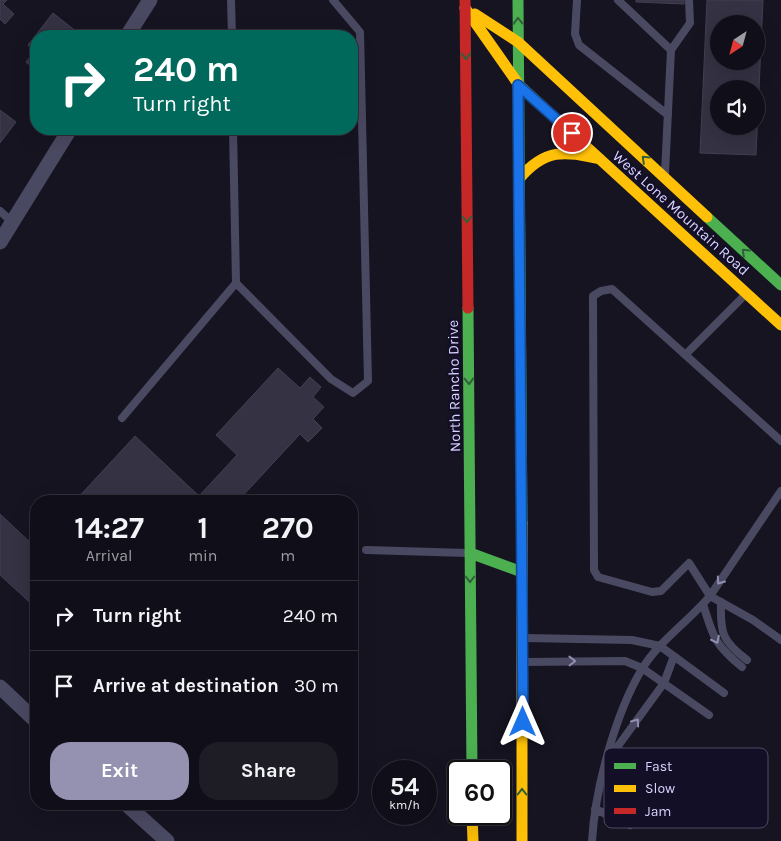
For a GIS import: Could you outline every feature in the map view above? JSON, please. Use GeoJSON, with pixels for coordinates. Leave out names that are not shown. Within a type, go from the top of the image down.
{"type":"FeatureCollection","features":[{"type":"Feature","properties":{"kind":"main road"},"geometry":{"type":"LineString","coordinates":[[518,0],[523,638],[522,841]]}},
{"type":"Feature","properties":{"kind":"main road","name":"West Lone Mountain Road"},"geometry":{"type":"LineString","coordinates":[[462,3],[518,42],[781,285]]}},
{"type":"Feature","properties":{"kind":"main road","name":"West Lone Mountain Road"},"geometry":{"type":"LineString","coordinates":[[462,3],[518,85],[781,324]]}},
{"type":"Feature","properties":{"kind":"main road","name":"North Rancho Drive"},"geometry":{"type":"LineString","coordinates":[[462,3],[472,760]]}},
{"type":"Feature","properties":{"kind":"main road"},"geometry":{"type":"LineString","coordinates":[[519,179],[528,167],[540,158],[555,153],[570,153],[600,159]]}},
{"type":"Feature","properties":{"kind":"main road"},"geometry":{"type":"LineString","coordinates":[[470,553],[522,572]]}},
{"type":"Feature","properties":{"kind":"main road"},"geometry":{"type":"LineString","coordinates":[[472,825],[473,841]]}},
{"type":"Feature","properties":{"kind":"street"},"geometry":{"type":"LineString","coordinates":[[131,30],[150,0]]}},
{"type":"Feature","properties":{"kind":"street"},"geometry":{"type":"LineString","coordinates":[[0,242],[66,135]]}},
{"type":"Feature","properties":{"kind":"street"},"geometry":{"type":"LineString","coordinates":[[0,688],[30,716]]}},
{"type":"Feature","properties":{"kind":"street"},"geometry":{"type":"LineString","coordinates":[[133,810],[167,841]]}},
{"type":"Feature","properties":{"kind":"lane"},"geometry":{"type":"LineString","coordinates":[[231,0],[232,30]]}},
{"type":"Feature","properties":{"kind":"lane"},"geometry":{"type":"LineString","coordinates":[[236,283],[331,379],[353,393],[368,381],[360,32],[333,0]]}},
{"type":"Feature","properties":{"kind":"lane"},"geometry":{"type":"LineString","coordinates":[[577,0],[575,34],[579,45],[668,116]]}},
{"type":"Feature","properties":{"kind":"lane"},"geometry":{"type":"LineString","coordinates":[[618,0],[671,50]]}},
{"type":"Feature","properties":{"kind":"lane"},"geometry":{"type":"LineString","coordinates":[[665,178],[671,50],[690,23],[689,0]]}},
{"type":"Feature","properties":{"kind":"lane"},"geometry":{"type":"LineString","coordinates":[[122,418],[236,283],[233,135]]}},
{"type":"Feature","properties":{"kind":"lane"},"geometry":{"type":"LineString","coordinates":[[0,211],[12,222]]}},
{"type":"Feature","properties":{"kind":"lane"},"geometry":{"type":"LineString","coordinates":[[781,441],[612,289],[601,291],[593,296],[594,570],[598,577],[652,592],[661,592],[689,563],[710,596],[753,620],[781,640]]}},
{"type":"Feature","properties":{"kind":"lane"},"geometry":{"type":"LineString","coordinates":[[685,355],[747,293]]}},
{"type":"Feature","properties":{"kind":"lane"},"geometry":{"type":"LineString","coordinates":[[611,748],[619,719],[642,668],[660,646],[710,596],[781,491]]}},
{"type":"Feature","properties":{"kind":"lane"},"geometry":{"type":"LineString","coordinates":[[366,550],[470,553]]}},
{"type":"Feature","properties":{"kind":"lane"},"geometry":{"type":"LineString","coordinates":[[703,604],[721,650],[745,664],[730,648],[723,637],[720,622],[721,602]]}},
{"type":"Feature","properties":{"kind":"lane"},"geometry":{"type":"LineString","coordinates":[[523,638],[632,640],[660,646],[724,693]]}},
{"type":"Feature","properties":{"kind":"lane"},"geometry":{"type":"LineString","coordinates":[[616,748],[664,683],[674,656]]}},
{"type":"Feature","properties":{"kind":"lane"},"geometry":{"type":"LineString","coordinates":[[523,662],[625,661],[642,668],[709,715]]}},
{"type":"Feature","properties":{"kind":"lane"},"geometry":{"type":"LineString","coordinates":[[592,841],[595,809],[604,773]]}},
{"type":"Feature","properties":{"kind":"lane"},"geometry":{"type":"LineString","coordinates":[[595,809],[604,813]]}},
{"type":"Feature","properties":{"kind":"building"},"geometry":{"type":"Polygon","coordinates":[[[0,0],[7,0],[3,4],[14,14],[5,24],[0,19],[0,0]]]}},
{"type":"Feature","properties":{"kind":"building"},"geometry":{"type":"Polygon","coordinates":[[[636,0],[684,0],[684,4],[636,2],[636,0]]]}},
{"type":"Feature","properties":{"kind":"building"},"geometry":{"type":"Polygon","coordinates":[[[707,0],[763,0],[762,15],[710,15],[710,70],[760,70],[759,80],[710,80],[710,135],[757,135],[756,155],[700,153],[707,0]]]}},
{"type":"Feature","properties":{"kind":"building"},"geometry":{"type":"Polygon","coordinates":[[[53,13],[74,30],[40,30],[53,13]]]}},
{"type":"Feature","properties":{"kind":"building"},"geometry":{"type":"Polygon","coordinates":[[[30,57],[30,65],[26,62],[30,57]]]}},
{"type":"Feature","properties":{"kind":"building"},"geometry":{"type":"Polygon","coordinates":[[[0,110],[16,122],[0,143],[0,110]]]}},
{"type":"Feature","properties":{"kind":"building"},"geometry":{"type":"Polygon","coordinates":[[[278,368],[300,388],[310,377],[321,387],[313,397],[324,407],[313,419],[322,428],[308,442],[300,434],[244,495],[200,495],[237,455],[216,435],[278,368]]]}},
{"type":"Feature","properties":{"kind":"building"},"geometry":{"type":"Polygon","coordinates":[[[135,436],[198,495],[81,495],[135,436]]]}},
{"type":"Feature","properties":{"kind":"building"},"geometry":{"type":"Polygon","coordinates":[[[0,514],[30,542],[30,602],[0,575],[0,514]]]}},
{"type":"Feature","properties":{"kind":"traffic: fast"},"geometry":{"type":"LineString","coordinates":[[518,0],[522,523]]}},
{"type":"Feature","properties":{"kind":"traffic: fast"},"geometry":{"type":"LineString","coordinates":[[707,217],[781,285]]}},
{"type":"Feature","properties":{"kind":"traffic: fast"},"geometry":{"type":"LineString","coordinates":[[468,308],[472,760]]}},
{"type":"Feature","properties":{"kind":"traffic: fast"},"geometry":{"type":"LineString","coordinates":[[470,553],[522,572]]}},
{"type":"Feature","properties":{"kind":"traffic: slow"},"geometry":{"type":"LineString","coordinates":[[465,8],[519,85],[781,325]]}},
{"type":"Feature","properties":{"kind":"traffic: slow"},"geometry":{"type":"LineString","coordinates":[[475,14],[518,42],[707,217]]}},
{"type":"Feature","properties":{"kind":"traffic: slow"},"geometry":{"type":"LineString","coordinates":[[519,179],[538,162],[556,154],[576,154],[600,159]]}},
{"type":"Feature","properties":{"kind":"traffic: slow"},"geometry":{"type":"LineString","coordinates":[[522,523],[522,841]]}},
{"type":"Feature","properties":{"kind":"traffic: slow"},"geometry":{"type":"LineString","coordinates":[[472,825],[473,841]]}},
{"type":"Feature","properties":{"kind":"traffic: jam"},"geometry":{"type":"LineString","coordinates":[[465,0],[468,308]]}},
{"type":"Feature","properties":{"kind":"route"},"geometry":{"type":"LineString","coordinates":[[523,722],[518,85],[572,133]]}}]}
